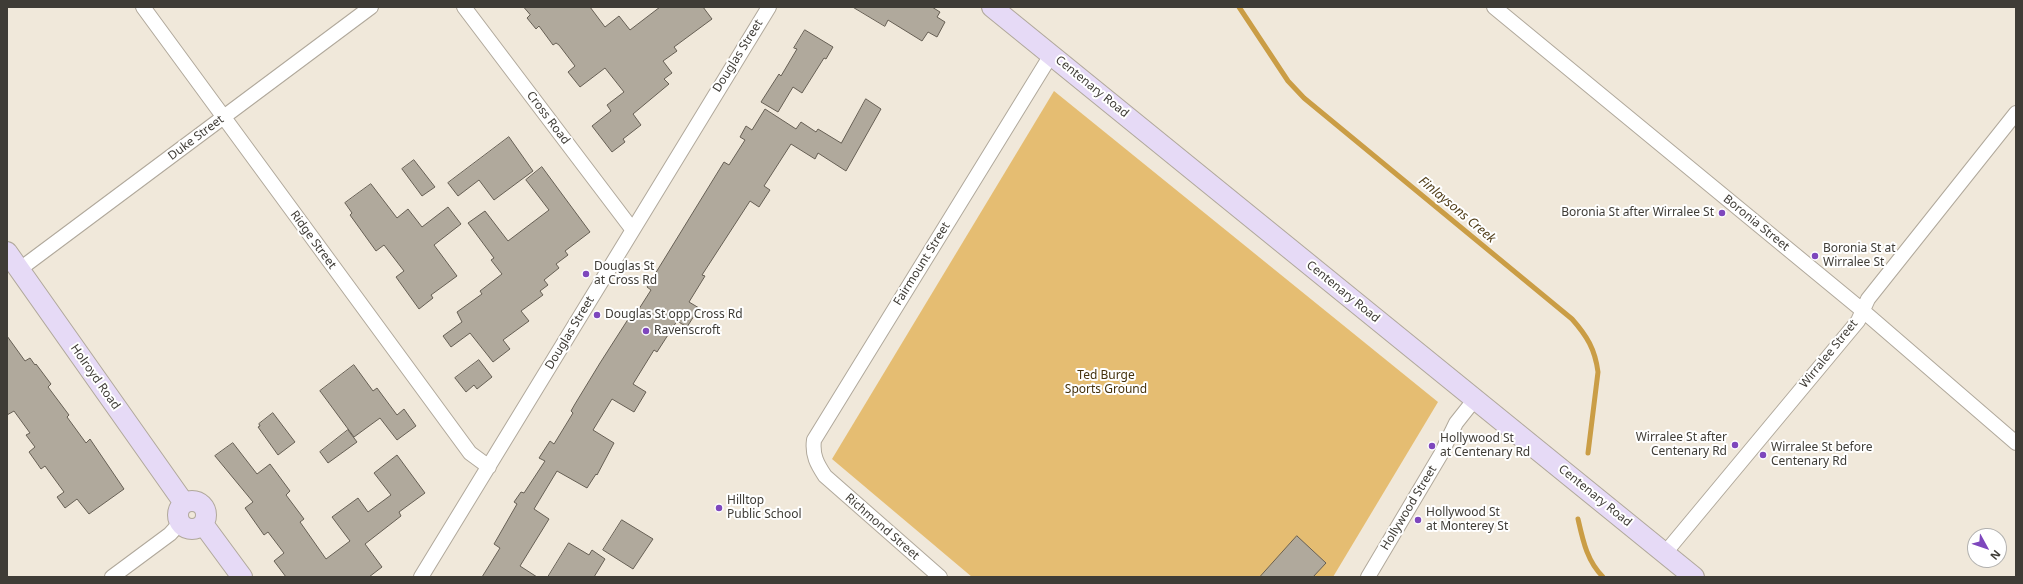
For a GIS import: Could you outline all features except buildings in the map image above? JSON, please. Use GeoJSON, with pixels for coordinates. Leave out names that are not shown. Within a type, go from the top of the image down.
{"type":"FeatureCollection","features":[{"type":"Feature","properties":{"kind":"main road","name":"Centenary Road"},"geometry":{"type":"LineString","coordinates":[[992,7],[1694,577]]}},
{"type":"Feature","properties":{"kind":"main road","name":"Holroyd Road"},"geometry":{"type":"LineString","coordinates":[[7,252],[184,502]]}},
{"type":"Feature","properties":{"kind":"main road"},"geometry":{"type":"LineString","coordinates":[[195,501],[204,507],[206,514],[203,524],[199,527],[191,529],[184,527],[180,523],[178,512],[184,502],[195,501]]}},
{"type":"Feature","properties":{"kind":"main road"},"geometry":{"type":"LineString","coordinates":[[203,524],[242,577]]}},
{"type":"Feature","properties":{"kind":"street","name":"Ridge Street"},"geometry":{"type":"LineString","coordinates":[[143,7],[470,453],[489,467]]}},
{"type":"Feature","properties":{"kind":"street","name":"Duke Street"},"geometry":{"type":"LineString","coordinates":[[20,269],[371,7]]}},
{"type":"Feature","properties":{"kind":"street","name":"Cross Road"},"geometry":{"type":"LineString","coordinates":[[464,7],[632,229]]}},
{"type":"Feature","properties":{"kind":"street","name":"Douglas Street"},"geometry":{"type":"LineString","coordinates":[[421,577],[768,7]]}},
{"type":"Feature","properties":{"kind":"street","name":"Boronia Street"},"geometry":{"type":"LineString","coordinates":[[1494,7],[1862,310],[2016,443]]}},
{"type":"Feature","properties":{"kind":"street","name":"Fairmount Street"},"geometry":{"type":"LineString","coordinates":[[825,476],[815,461],[813,448],[818,432],[1051,54]]}},
{"type":"Feature","properties":{"kind":"street","name":"Wirralee Street"},"geometry":{"type":"LineString","coordinates":[[1664,553],[1858,321],[1868,299],[2016,113]]}},
{"type":"Feature","properties":{"kind":"street","name":"Hollywood Street"},"geometry":{"type":"LineString","coordinates":[[1368,577],[1441,454],[1456,423],[1475,399]]}},
{"type":"Feature","properties":{"kind":"street","name":"Richmond Street"},"geometry":{"type":"LineString","coordinates":[[825,476],[940,577]]}},
{"type":"Feature","properties":{"kind":"street"},"geometry":{"type":"LineString","coordinates":[[112,577],[170,534],[180,523]]}},
{"type":"Feature","properties":{"kind":"green space","name":"Ted Burge Sports Ground"},"geometry":{"type":"Polygon","coordinates":[[[1054,91],[1438,402],[1333,577],[972,577],[832,459],[1054,91]]]}},
{"type":"Feature","properties":{"kind":"waterway","name":"Finlaysons Creek"},"geometry":{"type":"LineString","coordinates":[[1239,7],[1288,81],[1304,98],[1572,319],[1577,325],[1590,343],[1595,356],[1598,372],[1588,453]]}},
{"type":"Feature","properties":{"kind":"waterway","name":"Finlaysons Creek"},"geometry":{"type":"LineString","coordinates":[[1578,519],[1589,557],[1603,577]]}},
{"type":"Feature","properties":{"kind":"place","name":"Boronia St after Wirralee St"},"geometry":{"type":"Point","coordinates":[1722,213]}},
{"type":"Feature","properties":{"kind":"place","name":"Boronia St at Wirralee St"},"geometry":{"type":"Point","coordinates":[1815,256]}},
{"type":"Feature","properties":{"kind":"place","name":"Douglas St at Cross Rd"},"geometry":{"type":"Point","coordinates":[586,274]}},
{"type":"Feature","properties":{"kind":"place","name":"Douglas St opp Cross Rd"},"geometry":{"type":"Point","coordinates":[597,315]}},
{"type":"Feature","properties":{"kind":"place","name":"Ravenscroft"},"geometry":{"type":"Point","coordinates":[646,331]}},
{"type":"Feature","properties":{"kind":"place","name":"Wirralee St after Centenary Rd"},"geometry":{"type":"Point","coordinates":[1735,445]}},
{"type":"Feature","properties":{"kind":"place","name":"Hollywood St at Centenary Rd"},"geometry":{"type":"Point","coordinates":[1432,446]}},
{"type":"Feature","properties":{"kind":"place","name":"Wirralee St before Centenary Rd"},"geometry":{"type":"Point","coordinates":[1763,455]}},
{"type":"Feature","properties":{"kind":"place","name":"Hilltop Public School"},"geometry":{"type":"Point","coordinates":[719,508]}},
{"type":"Feature","properties":{"kind":"place","name":"Hollywood St at Monterey St"},"geometry":{"type":"Point","coordinates":[1418,520]}}]}
